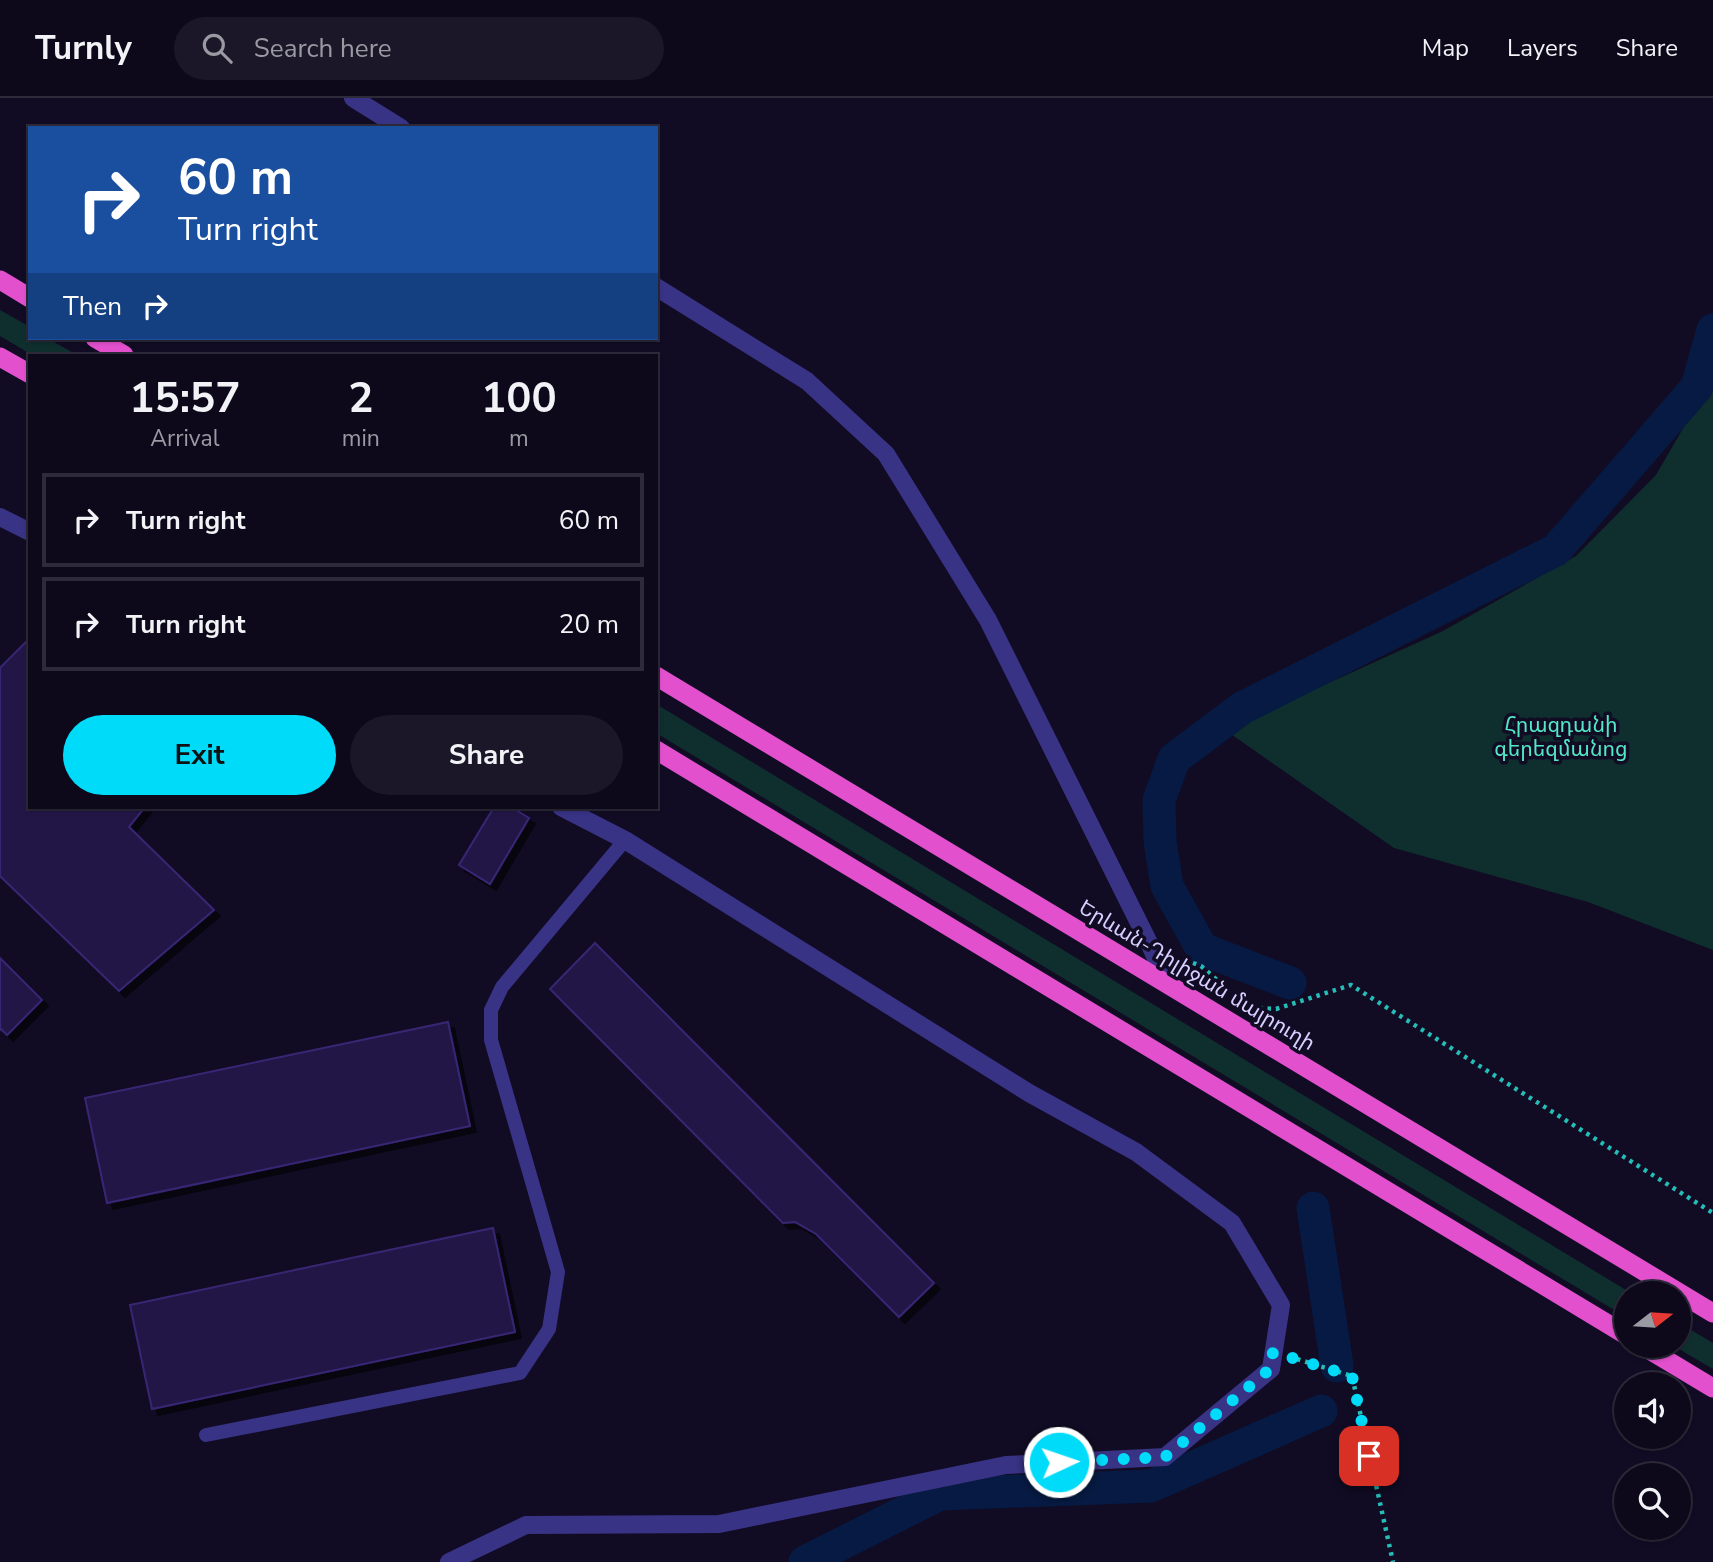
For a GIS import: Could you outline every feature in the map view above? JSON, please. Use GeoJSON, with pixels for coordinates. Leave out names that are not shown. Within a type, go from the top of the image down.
{"type":"FeatureCollection","features":[{"type":"Feature","properties":{"kind":"highway"},"geometry":{"type":"LineString","coordinates":[[0,280],[28,297]]}},
{"type":"Feature","properties":{"kind":"highway"},"geometry":{"type":"LineString","coordinates":[[98,340],[122,354]]}},
{"type":"Feature","properties":{"kind":"highway"},"geometry":{"type":"LineString","coordinates":[[0,357],[28,373]]}},
{"type":"Feature","properties":{"kind":"highway","name":"Երևան-Դիլիջան մայրուղի"},"geometry":{"type":"LineString","coordinates":[[658,677],[1713,1313]]}},
{"type":"Feature","properties":{"kind":"highway"},"geometry":{"type":"LineString","coordinates":[[658,751],[1614,1328]]}},
{"type":"Feature","properties":{"kind":"highway"},"geometry":{"type":"LineString","coordinates":[[1663,1358],[1713,1388]]}},
{"type":"Feature","properties":{"kind":"street"},"geometry":{"type":"LineString","coordinates":[[353,98],[398,126]]}},
{"type":"Feature","properties":{"kind":"street"},"geometry":{"type":"LineString","coordinates":[[658,288],[807,381],[886,454],[988,620],[1167,983]]}},
{"type":"Feature","properties":{"kind":"street"},"geometry":{"type":"LineString","coordinates":[[0,517],[28,531]]}},
{"type":"Feature","properties":{"kind":"street"},"geometry":{"type":"LineString","coordinates":[[449,1562],[526,1525],[719,1524],[1006,1465],[1165,1457],[1270,1369],[1281,1305],[1231,1223],[1136,1152],[1029,1093],[625,840],[565,809]]}},
{"type":"Feature","properties":{"kind":"lane"},"geometry":{"type":"LineString","coordinates":[[206,1435],[520,1373],[550,1329],[558,1272],[491,1040],[491,1010],[502,987],[625,840]]}},
{"type":"Feature","properties":{"kind":"path"},"geometry":{"type":"LineString","coordinates":[[1151,947],[1201,967],[1230,991]]}},
{"type":"Feature","properties":{"kind":"path"},"geometry":{"type":"LineString","coordinates":[[1250,1008],[1276,1009],[1351,985],[1713,1213]]}},
{"type":"Feature","properties":{"kind":"path"},"geometry":{"type":"LineString","coordinates":[[1273,1352],[1352,1376],[1393,1562]]}},
{"type":"Feature","properties":{"kind":"green space"},"geometry":{"type":"Polygon","coordinates":[[[0,310],[28,326],[28,340],[51,340],[75,354],[30,354],[0,336],[0,310]]]}},
{"type":"Feature","properties":{"kind":"green space","name":"Հրազդանի գերեզմանոց"},"geometry":{"type":"Polygon","coordinates":[[[1713,368],[1713,950],[1588,902],[1394,848],[1225,730],[1443,631],[1576,556],[1656,475],[1707,387],[1713,368]]]}},
{"type":"Feature","properties":{"kind":"green space"},"geometry":{"type":"Polygon","coordinates":[[[658,705],[1614,1283],[1614,1310],[658,734],[658,705]]]}},
{"type":"Feature","properties":{"kind":"green space"},"geometry":{"type":"Polygon","coordinates":[[[1691,1330],[1713,1343],[1713,1369],[1691,1356],[1691,1330]]]}},
{"type":"Feature","properties":{"kind":"building"},"geometry":{"type":"Polygon","coordinates":[[[28,640],[28,809],[143,809],[129,827],[214,910],[119,991],[0,876],[0,668],[28,640]]]}},
{"type":"Feature","properties":{"kind":"building"},"geometry":{"type":"Polygon","coordinates":[[[493,809],[514,809],[529,818],[490,884],[459,865],[493,809]]]}},
{"type":"Feature","properties":{"kind":"building"},"geometry":{"type":"Polygon","coordinates":[[[595,943],[934,1283],[899,1317],[816,1234],[795,1222],[783,1223],[550,989],[595,943]]]}},
{"type":"Feature","properties":{"kind":"building"},"geometry":{"type":"Polygon","coordinates":[[[0,958],[42,1000],[7,1035],[0,1030],[0,958]]]}},
{"type":"Feature","properties":{"kind":"building"},"geometry":{"type":"Polygon","coordinates":[[[448,1022],[470,1126],[107,1203],[85,1098],[448,1022]]]}},
{"type":"Feature","properties":{"kind":"building"},"geometry":{"type":"Polygon","coordinates":[[[493,1228],[515,1332],[152,1409],[130,1305],[493,1228]]]}},
{"type":"Feature","properties":{"kind":"waterway"},"geometry":{"type":"LineString","coordinates":[[1290,983],[1202,949],[1167,886],[1160,841],[1159,800],[1174,759],[1242,708],[1556,550],[1697,387],[1713,330]]}},
{"type":"Feature","properties":{"kind":"waterway"},"geometry":{"type":"LineString","coordinates":[[1313,1208],[1337,1366]]}},
{"type":"Feature","properties":{"kind":"waterway"},"geometry":{"type":"LineString","coordinates":[[805,1562],[940,1494],[1151,1486],[1321,1411]]}},
{"type":"Feature","properties":{"kind":"route"},"geometry":{"type":"LineString","coordinates":[[1059,1462],[1165,1457],[1270,1369],[1273,1352],[1352,1376],[1369,1456]]}}]}
